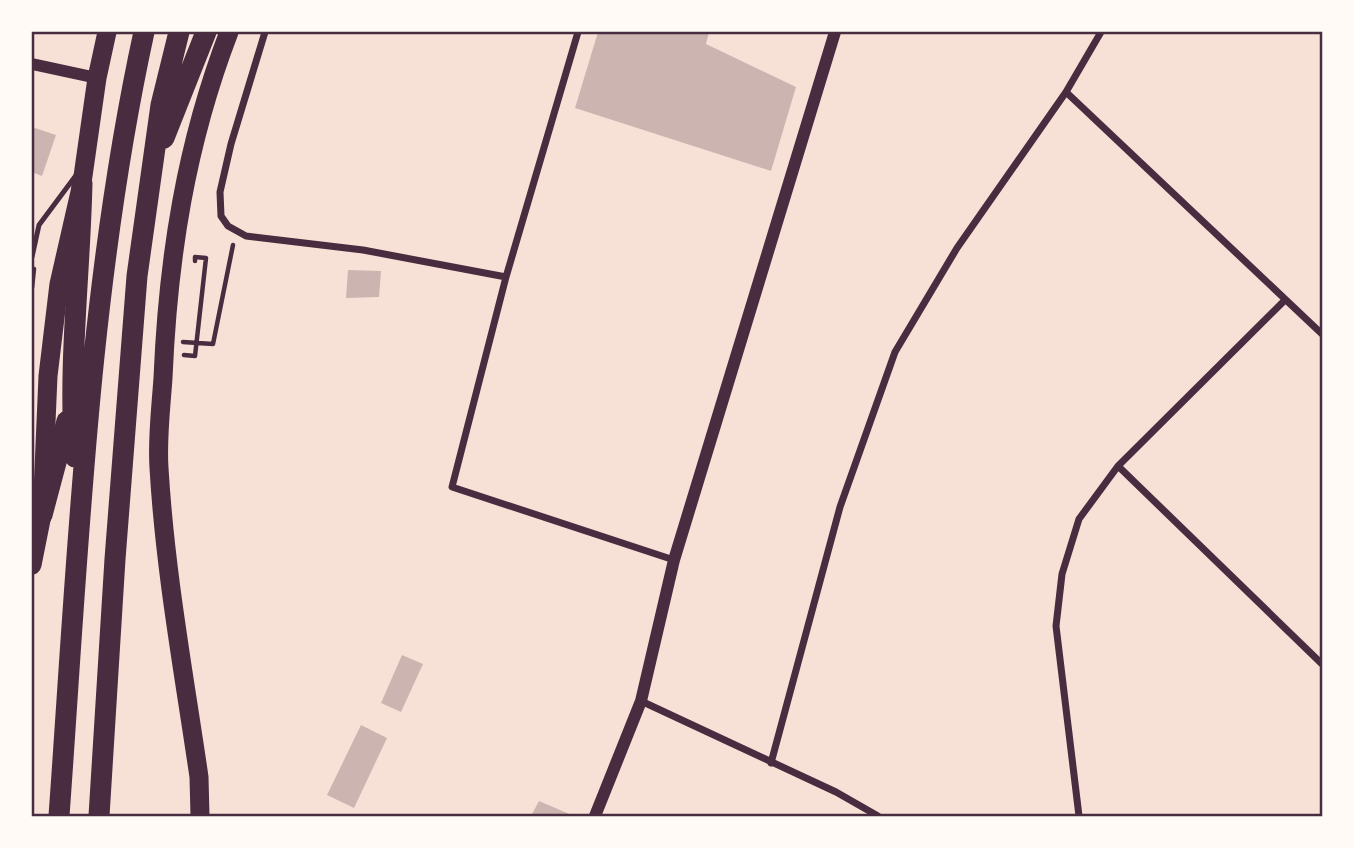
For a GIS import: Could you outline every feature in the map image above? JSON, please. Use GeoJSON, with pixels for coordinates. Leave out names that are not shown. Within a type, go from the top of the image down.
{"type":"FeatureCollection","features":[{"type":"Feature","properties":{"kind":"highway"},"geometry":{"type":"LineString","coordinates":[[32,565],[37,544],[48,376],[59,284],[83,173],[97,78],[107,32]]}},
{"type":"Feature","properties":{"kind":"highway"},"geometry":{"type":"LineString","coordinates":[[59,817],[80,518],[99,304],[119,162],[144,32]]}},
{"type":"Feature","properties":{"kind":"highway"},"geometry":{"type":"LineString","coordinates":[[99,817],[115,559],[137,276],[161,104],[179,32]]}},
{"type":"Feature","properties":{"kind":"highway"},"geometry":{"type":"LineString","coordinates":[[149,175],[206,32]]}},
{"type":"Feature","properties":{"kind":"highway"},"geometry":{"type":"LineString","coordinates":[[200,817],[199,777],[164,536],[159,450],[164,341],[173,244],[191,152],[214,71],[229,32]]}},
{"type":"Feature","properties":{"kind":"highway"},"geometry":{"type":"LineString","coordinates":[[80,518],[71,405],[83,173]]}},
{"type":"Feature","properties":{"kind":"highway"},"geometry":{"type":"LineString","coordinates":[[38,517],[71,405]]}},
{"type":"Feature","properties":{"kind":"highway"},"geometry":{"type":"LineString","coordinates":[[199,777],[215,817]]}},
{"type":"Feature","properties":{"kind":"street"},"geometry":{"type":"LineString","coordinates":[[265,32],[231,144],[220,192],[221,216],[228,226],[246,236],[363,250],[506,277]]}},
{"type":"Feature","properties":{"kind":"street"},"geometry":{"type":"LineString","coordinates":[[578,32],[506,277],[452,487],[674,560]]}},
{"type":"Feature","properties":{"kind":"street"},"geometry":{"type":"LineString","coordinates":[[595,817],[641,701],[674,560],[835,32]]}},
{"type":"Feature","properties":{"kind":"street"},"geometry":{"type":"LineString","coordinates":[[771,763],[840,507],[895,352],[957,248],[1066,92],[1101,32]]}},
{"type":"Feature","properties":{"kind":"street"},"geometry":{"type":"LineString","coordinates":[[32,64],[97,78]]}},
{"type":"Feature","properties":{"kind":"street"},"geometry":{"type":"LineString","coordinates":[[1066,92],[1322,334]]}},
{"type":"Feature","properties":{"kind":"street"},"geometry":{"type":"LineString","coordinates":[[1079,817],[1056,626],[1062,575],[1079,519],[1118,466],[1285,300]]}},
{"type":"Feature","properties":{"kind":"street"},"geometry":{"type":"LineString","coordinates":[[1118,466],[1322,664]]}},
{"type":"Feature","properties":{"kind":"street"},"geometry":{"type":"LineString","coordinates":[[641,701],[836,792],[878,817]]}},
{"type":"Feature","properties":{"kind":"lane"},"geometry":{"type":"LineString","coordinates":[[32,257],[39,225],[83,173]]}},
{"type":"Feature","properties":{"kind":"path"},"geometry":{"type":"LineString","coordinates":[[184,342],[213,344],[235,230]]}},
{"type":"Feature","properties":{"kind":"building"},"geometry":{"type":"Polygon","coordinates":[[[598,32],[709,32],[706,44],[796,87],[771,171],[575,108],[598,32]]]}},
{"type":"Feature","properties":{"kind":"building"},"geometry":{"type":"Polygon","coordinates":[[[32,127],[56,135],[42,176],[32,172],[32,127]]]}},
{"type":"Feature","properties":{"kind":"building"},"geometry":{"type":"Polygon","coordinates":[[[348,270],[381,271],[379,297],[346,298],[348,270]]]}},
{"type":"Feature","properties":{"kind":"building"},"geometry":{"type":"Polygon","coordinates":[[[402,655],[423,664],[401,712],[381,703],[402,655]]]}},
{"type":"Feature","properties":{"kind":"building"},"geometry":{"type":"Polygon","coordinates":[[[361,725],[387,738],[354,808],[327,795],[361,725]]]}},
{"type":"Feature","properties":{"kind":"building"},"geometry":{"type":"Polygon","coordinates":[[[539,801],[574,816],[531,816],[539,801]]]}}]}
